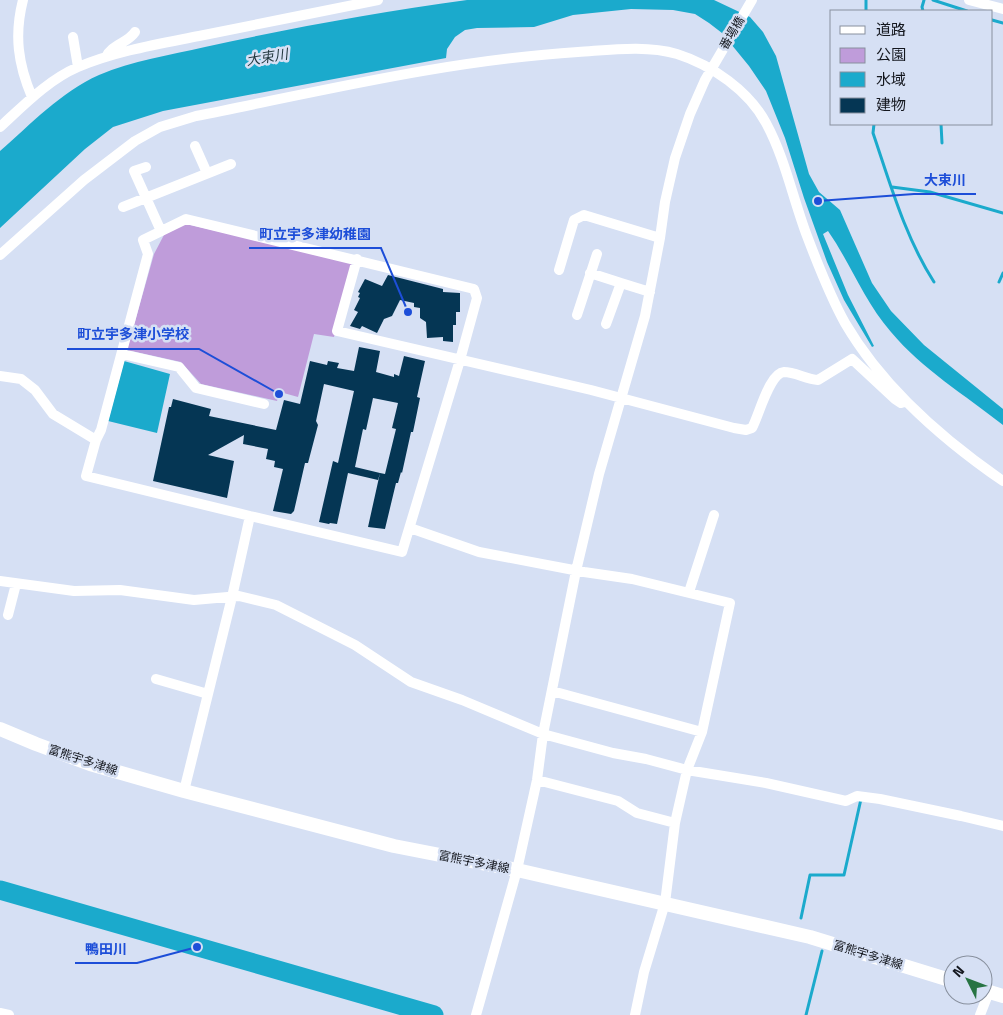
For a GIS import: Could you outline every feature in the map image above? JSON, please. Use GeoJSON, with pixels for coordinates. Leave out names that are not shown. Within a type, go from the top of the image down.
{"type":"FeatureCollection","features":[{"type":"Feature","properties":{"kind":"main road","name":"富熊宇多津線"},"geometry":{"type":"LineString","coordinates":[[0,729],[90,764],[394,846],[517,870],[810,937],[943,977]]}},
{"type":"Feature","properties":{"kind":"street"},"geometry":{"type":"LineString","coordinates":[[23,0],[18,35],[19,57],[23,77],[32,97]]}},
{"type":"Feature","properties":{"kind":"street"},"geometry":{"type":"LineString","coordinates":[[0,127],[32,97],[63,75],[78,67],[106,57],[154,45],[378,0]]}},
{"type":"Feature","properties":{"kind":"street"},"geometry":{"type":"LineString","coordinates":[[969,0],[1003,9]]}},
{"type":"Feature","properties":{"kind":"street","name":"番場橋"},"geometry":{"type":"LineString","coordinates":[[476,1015],[517,870],[576,571],[598,474],[650,292],[665,202],[675,158],[698,97],[712,68],[752,1]]}},
{"type":"Feature","properties":{"kind":"street"},"geometry":{"type":"LineString","coordinates":[[106,57],[108,52],[132,38],[135,32]]}},
{"type":"Feature","properties":{"kind":"street"},"geometry":{"type":"LineString","coordinates":[[73,37],[78,67]]}},
{"type":"Feature","properties":{"kind":"street"},"geometry":{"type":"LineString","coordinates":[[0,255],[84,180],[135,141],[160,127],[196,116],[484,61],[546,54],[630,49],[656,50],[676,54],[712,68],[738,89],[758,110],[767,124],[807,236],[845,322],[863,351],[905,401],[924,420],[1003,481]]}},
{"type":"Feature","properties":{"kind":"street"},"geometry":{"type":"LineString","coordinates":[[195,146],[207,173]]}},
{"type":"Feature","properties":{"kind":"street"},"geometry":{"type":"LineString","coordinates":[[123,207],[231,164]]}},
{"type":"Feature","properties":{"kind":"street"},"geometry":{"type":"LineString","coordinates":[[146,166],[134,171],[161,231]]}},
{"type":"Feature","properties":{"kind":"street"},"geometry":{"type":"LineString","coordinates":[[559,270],[574,220],[584,215],[660,238]]}},
{"type":"Feature","properties":{"kind":"street"},"geometry":{"type":"LineString","coordinates":[[186,219],[357,259],[474,289],[477,298],[402,552],[86,476],[96,440],[101,430],[148,254],[143,240],[186,219]]}},
{"type":"Feature","properties":{"kind":"street"},"geometry":{"type":"LineString","coordinates":[[577,315],[597,254]]}},
{"type":"Feature","properties":{"kind":"street"},"geometry":{"type":"LineString","coordinates":[[357,259],[338,331],[621,398],[746,430],[752,428],[765,396],[776,376],[781,372],[818,380],[852,359],[895,399],[901,403],[905,401]]}},
{"type":"Feature","properties":{"kind":"street"},"geometry":{"type":"LineString","coordinates":[[590,273],[650,292]]}},
{"type":"Feature","properties":{"kind":"street"},"geometry":{"type":"LineString","coordinates":[[606,324],[621,283]]}},
{"type":"Feature","properties":{"kind":"street"},"geometry":{"type":"LineString","coordinates":[[122,354],[178,367],[196,388],[264,404]]}},
{"type":"Feature","properties":{"kind":"street"},"geometry":{"type":"LineString","coordinates":[[0,376],[21,379],[35,390],[53,414],[96,440]]}},
{"type":"Feature","properties":{"kind":"street"},"geometry":{"type":"LineString","coordinates":[[688,592],[714,515]]}},
{"type":"Feature","properties":{"kind":"street"},"geometry":{"type":"LineString","coordinates":[[184,790],[250,516]]}},
{"type":"Feature","properties":{"kind":"street"},"geometry":{"type":"LineString","coordinates":[[410,528],[479,552],[576,571],[632,579],[730,602],[702,732],[687,770],[675,823],[665,903],[644,972],[635,1015]]}},
{"type":"Feature","properties":{"kind":"street"},"geometry":{"type":"LineString","coordinates":[[0,581],[74,591],[120,590],[194,600],[239,596],[276,605],[355,645],[411,682],[479,707],[543,734],[687,770],[766,783],[846,801],[857,796],[880,799],[1003,826]]}},
{"type":"Feature","properties":{"kind":"street"},"geometry":{"type":"LineString","coordinates":[[8,615],[16,584]]}},
{"type":"Feature","properties":{"kind":"street"},"geometry":{"type":"LineString","coordinates":[[156,680],[208,694]]}},
{"type":"Feature","properties":{"kind":"street"},"geometry":{"type":"LineString","coordinates":[[552,691],[702,732]]}},
{"type":"Feature","properties":{"kind":"street"},"geometry":{"type":"LineString","coordinates":[[536,780],[618,802],[637,813],[675,823]]}},
{"type":"Feature","properties":{"kind":"street"},"geometry":{"type":"LineString","coordinates":[[0,1013],[9,1015]]}},
{"type":"Feature","properties":{"kind":"green space"},"geometry":{"type":"Polygon","coordinates":[[[186,224],[352,262],[334,337],[314,334],[298,397],[280,392],[277,401],[201,384],[181,362],[127,350],[154,254],[165,233],[186,224]]]}},
{"type":"Feature","properties":{"kind":"water"},"geometry":{"type":"Polygon","coordinates":[[[467,0],[714,0],[750,17],[763,32],[776,56],[809,174],[819,192],[840,210],[872,283],[891,311],[924,345],[1003,409],[1003,425],[930,370],[891,332],[873,308],[828,231],[823,234],[848,295],[874,346],[872,347],[844,300],[827,262],[785,138],[766,91],[749,66],[722,33],[695,14],[673,10],[631,9],[573,15],[534,27],[465,30],[455,37],[447,49],[446,58],[163,111],[113,127],[85,149],[0,228],[0,151],[59,99],[99,75],[151,59],[270,33],[368,15],[467,0]]]}},
{"type":"Feature","properties":{"kind":"water"},"geometry":{"type":"Polygon","coordinates":[[[124,361],[170,374],[157,433],[108,421],[124,361]]]}},
{"type":"Feature","properties":{"kind":"building"},"geometry":{"type":"Polygon","coordinates":[[[388,275],[443,289],[443,292],[460,293],[460,312],[456,312],[456,325],[453,325],[453,342],[443,341],[443,337],[427,338],[426,322],[420,318],[420,308],[414,307],[414,303],[400,300],[392,316],[384,319],[377,333],[362,326],[360,329],[350,326],[358,312],[354,310],[360,298],[358,297],[360,293],[358,292],[365,279],[382,286],[388,275]]]}},
{"type":"Feature","properties":{"kind":"building"},"geometry":{"type":"Polygon","coordinates":[[[359,347],[380,351],[376,372],[394,377],[394,374],[399,376],[404,356],[425,361],[417,397],[420,398],[413,432],[411,432],[402,473],[398,483],[396,483],[385,529],[368,527],[380,473],[378,480],[348,473],[337,524],[319,522],[333,461],[338,463],[354,391],[324,384],[316,421],[318,425],[308,463],[305,463],[294,511],[291,514],[273,511],[283,469],[274,467],[275,461],[266,459],[268,449],[243,444],[244,435],[208,455],[234,461],[227,498],[153,481],[169,407],[171,407],[173,399],[211,409],[209,416],[276,430],[284,400],[300,404],[310,361],[327,365],[328,361],[339,363],[337,368],[354,371],[359,347]],[[373,398],[366,430],[363,429],[355,467],[385,474],[396,429],[392,428],[398,403],[373,398]]]}},
{"type":"Feature","properties":{"kind":"waterway"},"geometry":{"type":"LineString","coordinates":[[866,0],[866,10]]}},
{"type":"Feature","properties":{"kind":"waterway"},"geometry":{"type":"LineString","coordinates":[[923,10],[924,0]]}},
{"type":"Feature","properties":{"kind":"waterway"},"geometry":{"type":"LineString","coordinates":[[933,0],[964,10]]}},
{"type":"Feature","properties":{"kind":"waterway"},"geometry":{"type":"LineString","coordinates":[[993,20],[1003,23]]}},
{"type":"Feature","properties":{"kind":"waterway"},"geometry":{"type":"LineString","coordinates":[[874,125],[873,133],[906,228],[934,282]]}},
{"type":"Feature","properties":{"kind":"waterway"},"geometry":{"type":"LineString","coordinates":[[941,125],[942,143]]}},
{"type":"Feature","properties":{"kind":"waterway"},"geometry":{"type":"LineString","coordinates":[[892,187],[930,192],[1003,213]]}},
{"type":"Feature","properties":{"kind":"waterway"},"geometry":{"type":"LineString","coordinates":[[999,282],[1003,273]]}},
{"type":"Feature","properties":{"kind":"waterway"},"geometry":{"type":"LineString","coordinates":[[801,918],[810,875],[844,875],[861,799],[863,800]]}},
{"type":"Feature","properties":{"kind":"waterway"},"geometry":{"type":"LineString","coordinates":[[0,890],[434,1015]]}},
{"type":"Feature","properties":{"kind":"waterway"},"geometry":{"type":"LineString","coordinates":[[806,1015],[822,951]]}},
{"type":"Feature","properties":{"kind":"place","name":"大束川"},"geometry":{"type":"Point","coordinates":[818,201]}},
{"type":"Feature","properties":{"kind":"place","name":"町立宇多津幼稚園"},"geometry":{"type":"Point","coordinates":[408,312]}},
{"type":"Feature","properties":{"kind":"place","name":"町立宇多津小学校"},"geometry":{"type":"Point","coordinates":[279,394]}},
{"type":"Feature","properties":{"kind":"place","name":"鴨田川"},"geometry":{"type":"Point","coordinates":[197,947]}}]}
